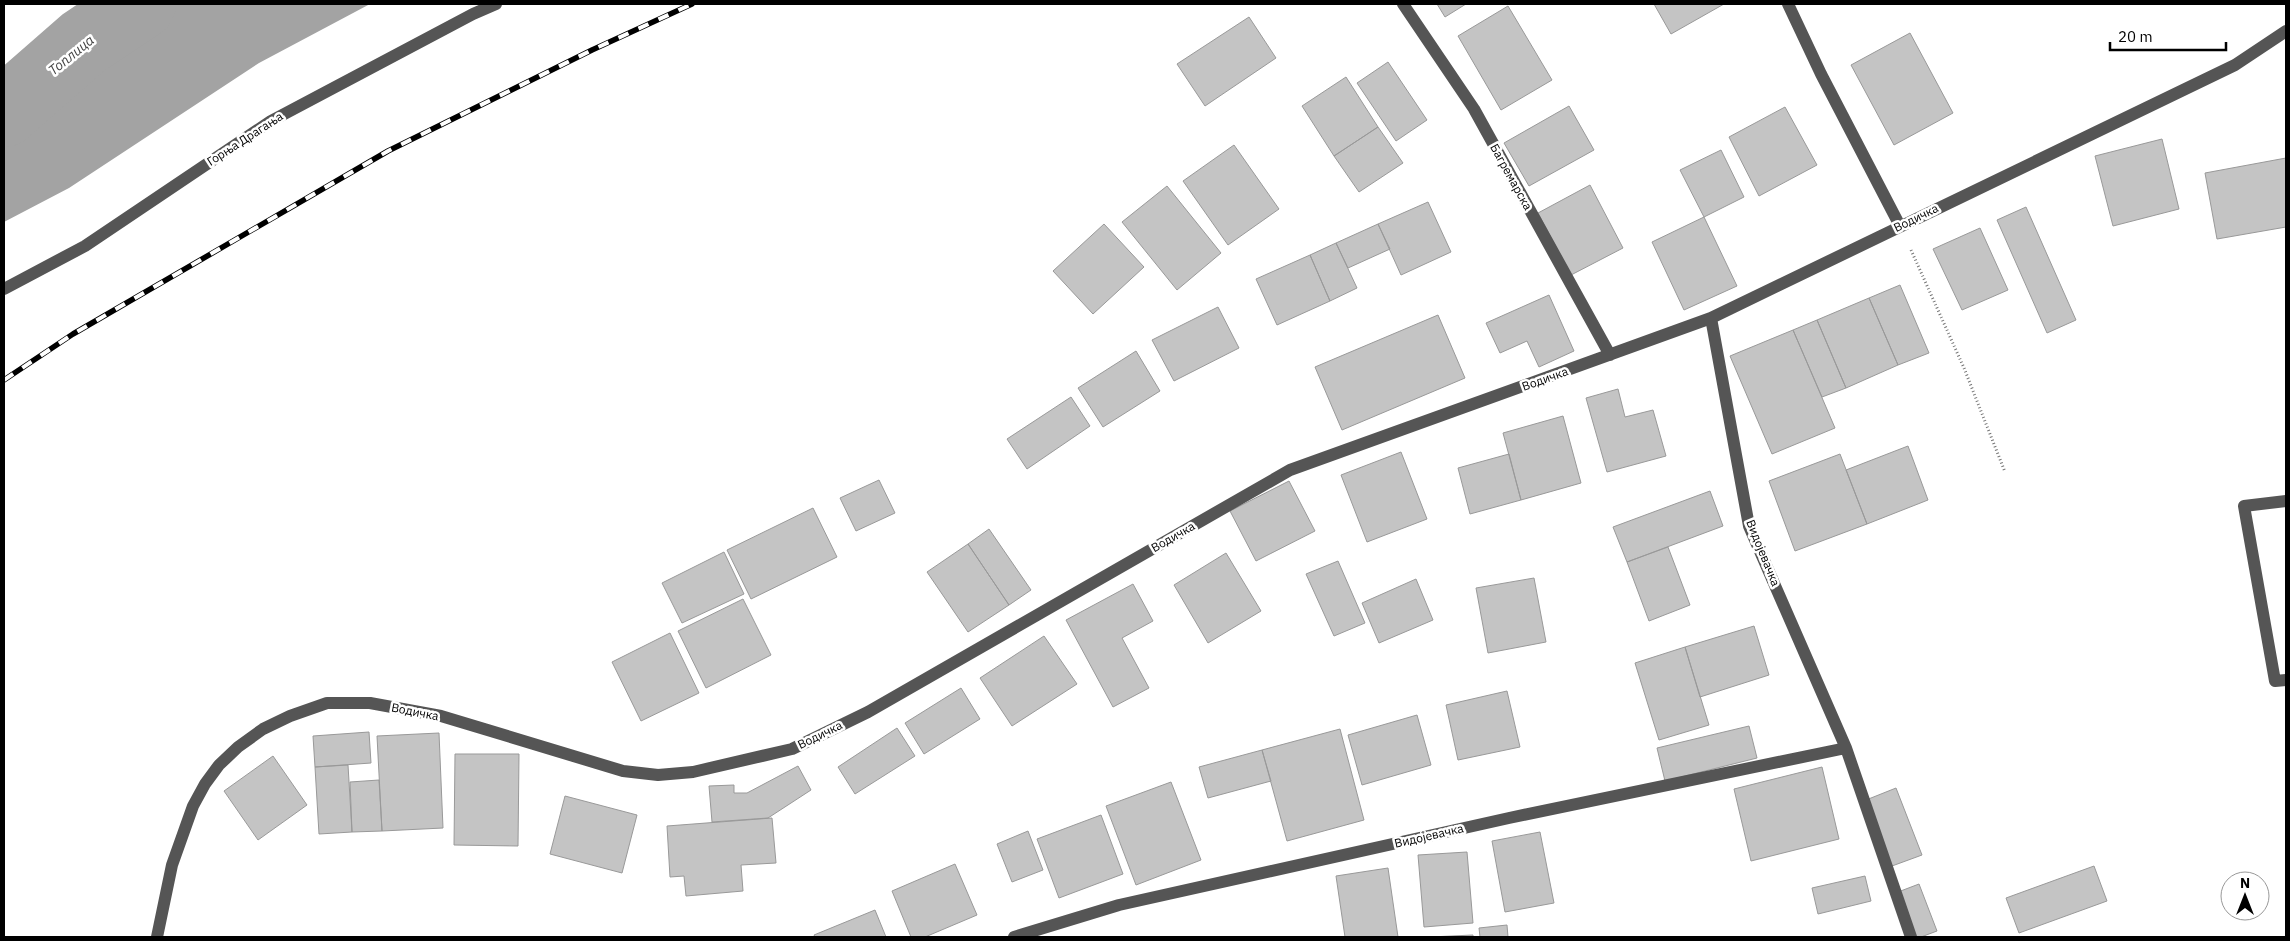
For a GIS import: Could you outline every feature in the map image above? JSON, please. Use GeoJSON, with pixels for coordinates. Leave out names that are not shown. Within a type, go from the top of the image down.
{"type":"FeatureCollection","features":[{"type":"Feature","properties":{"kind":"street","name":"Горња Драгања"},"geometry":{"type":"LineString","coordinates":[[4,289],[85,246],[271,121],[473,14],[496,4]]}},
{"type":"Feature","properties":{"kind":"street","name":"Багремарска"},"geometry":{"type":"LineString","coordinates":[[1403,4],[1474,109],[1610,355]]}},
{"type":"Feature","properties":{"kind":"street"},"geometry":{"type":"LineString","coordinates":[[1788,4],[1821,74],[1900,226]]}},
{"type":"Feature","properties":{"kind":"street","name":"Водичка"},"geometry":{"type":"LineString","coordinates":[[157,937],[172,865],[193,806],[205,784],[219,765],[238,746],[263,729],[290,716],[327,703],[370,703],[441,716],[623,771],[658,775],[693,772],[792,749],[868,712],[1290,470],[1712,318],[2235,65],[2286,31]]}},
{"type":"Feature","properties":{"kind":"street","name":"Видојевачка"},"geometry":{"type":"LineString","coordinates":[[1712,318],[1749,526],[1846,748],[1911,937]]}},
{"type":"Feature","properties":{"kind":"street"},"geometry":{"type":"LineString","coordinates":[[2286,501],[2244,506],[2275,681],[2286,680]]}},
{"type":"Feature","properties":{"kind":"street","name":"Видојевачка"},"geometry":{"type":"LineString","coordinates":[[1014,937],[1119,905],[1509,818],[1846,748]]}},
{"type":"Feature","properties":{"kind":"path"},"geometry":{"type":"LineString","coordinates":[[1900,226],[1964,368],[2005,472]]}},
{"type":"Feature","properties":{"kind":"shaded area"},"geometry":{"type":"Polygon","coordinates":[[[167,4],[370,4],[259,63],[69,188],[4,222],[4,112],[18,109],[111,47],[167,4]]]}},
{"type":"Feature","properties":{"kind":"building"},"geometry":{"type":"Polygon","coordinates":[[[1437,4],[1466,4],[1445,17],[1437,4]]]}},
{"type":"Feature","properties":{"kind":"building"},"geometry":{"type":"Polygon","coordinates":[[[1654,4],[1724,4],[1671,34],[1654,4]]]}},
{"type":"Feature","properties":{"kind":"building"},"geometry":{"type":"Polygon","coordinates":[[[1508,6],[1552,80],[1501,110],[1458,36],[1508,6]]]}},
{"type":"Feature","properties":{"kind":"building"},"geometry":{"type":"Polygon","coordinates":[[[1249,17],[1276,58],[1205,106],[1177,64],[1249,17]]]}},
{"type":"Feature","properties":{"kind":"building"},"geometry":{"type":"Polygon","coordinates":[[[1910,33],[1953,113],[1894,145],[1851,65],[1910,33]]]}},
{"type":"Feature","properties":{"kind":"building"},"geometry":{"type":"Polygon","coordinates":[[[1388,62],[1427,120],[1396,141],[1357,83],[1388,62]]]}},
{"type":"Feature","properties":{"kind":"building"},"geometry":{"type":"Polygon","coordinates":[[[1346,77],[1378,127],[1334,156],[1302,106],[1346,77]]]}},
{"type":"Feature","properties":{"kind":"building"},"geometry":{"type":"Polygon","coordinates":[[[1569,106],[1594,150],[1529,186],[1504,143],[1569,106]]]}},
{"type":"Feature","properties":{"kind":"building"},"geometry":{"type":"Polygon","coordinates":[[[1785,107],[1817,165],[1759,196],[1729,137],[1785,107]]]}},
{"type":"Feature","properties":{"kind":"building"},"geometry":{"type":"Polygon","coordinates":[[[1378,127],[1403,163],[1359,192],[1334,156],[1378,127]]]}},
{"type":"Feature","properties":{"kind":"building"},"geometry":{"type":"Polygon","coordinates":[[[2162,139],[2179,209],[2113,226],[2095,156],[2162,139]]]}},
{"type":"Feature","properties":{"kind":"building"},"geometry":{"type":"Polygon","coordinates":[[[1234,145],[1279,209],[1228,245],[1183,181],[1234,145]]]}},
{"type":"Feature","properties":{"kind":"building"},"geometry":{"type":"Polygon","coordinates":[[[1721,150],[1744,197],[1704,217],[1680,170],[1721,150]]]}},
{"type":"Feature","properties":{"kind":"building"},"geometry":{"type":"Polygon","coordinates":[[[2286,158],[2286,227],[2217,239],[2205,173],[2286,158]]]}},
{"type":"Feature","properties":{"kind":"building"},"geometry":{"type":"Polygon","coordinates":[[[1590,185],[1623,248],[1571,275],[1538,213],[1590,185]]]}},
{"type":"Feature","properties":{"kind":"building"},"geometry":{"type":"Polygon","coordinates":[[[1167,186],[1221,253],[1177,290],[1122,222],[1167,186]]]}},
{"type":"Feature","properties":{"kind":"building"},"geometry":{"type":"Polygon","coordinates":[[[1428,202],[1451,252],[1401,275],[1378,224],[1428,202]]]}},
{"type":"Feature","properties":{"kind":"building"},"geometry":{"type":"Polygon","coordinates":[[[2026,207],[2076,320],[2047,333],[1997,220],[2026,207]]]}},
{"type":"Feature","properties":{"kind":"building"},"geometry":{"type":"Polygon","coordinates":[[[1704,217],[1737,286],[1684,310],[1652,242],[1704,217]]]}},
{"type":"Feature","properties":{"kind":"building"},"geometry":{"type":"Polygon","coordinates":[[[1104,224],[1144,267],[1093,314],[1053,271],[1104,224]]]}},
{"type":"Feature","properties":{"kind":"building"},"geometry":{"type":"Polygon","coordinates":[[[1378,224],[1390,249],[1348,268],[1336,243],[1378,224]]]}},
{"type":"Feature","properties":{"kind":"building"},"geometry":{"type":"Polygon","coordinates":[[[1980,228],[2008,290],[1962,310],[1933,249],[1980,228]]]}},
{"type":"Feature","properties":{"kind":"building"},"geometry":{"type":"Polygon","coordinates":[[[1336,243],[1357,288],[1330,301],[1310,255],[1336,243]]]}},
{"type":"Feature","properties":{"kind":"building"},"geometry":{"type":"Polygon","coordinates":[[[1310,255],[1330,301],[1277,325],[1256,279],[1310,255]]]}},
{"type":"Feature","properties":{"kind":"building"},"geometry":{"type":"Polygon","coordinates":[[[1900,285],[1929,353],[1898,365],[1869,298],[1900,285]]]}},
{"type":"Feature","properties":{"kind":"building"},"geometry":{"type":"Polygon","coordinates":[[[1549,295],[1574,351],[1539,367],[1527,341],[1500,353],[1486,323],[1549,295]]]}},
{"type":"Feature","properties":{"kind":"building"},"geometry":{"type":"Polygon","coordinates":[[[1869,298],[1898,365],[1846,388],[1817,320],[1869,298]]]}},
{"type":"Feature","properties":{"kind":"building"},"geometry":{"type":"Polygon","coordinates":[[[1218,307],[1239,348],[1174,381],[1152,340],[1218,307]]]}},
{"type":"Feature","properties":{"kind":"building"},"geometry":{"type":"Polygon","coordinates":[[[1438,315],[1465,378],[1342,430],[1315,367],[1438,315]]]}},
{"type":"Feature","properties":{"kind":"building"},"geometry":{"type":"Polygon","coordinates":[[[1817,320],[1846,388],[1822,397],[1793,330],[1817,320]]]}},
{"type":"Feature","properties":{"kind":"building"},"geometry":{"type":"Polygon","coordinates":[[[1793,330],[1835,428],[1772,454],[1730,356],[1793,330]]]}},
{"type":"Feature","properties":{"kind":"building"},"geometry":{"type":"Polygon","coordinates":[[[1136,351],[1160,391],[1103,427],[1078,388],[1136,351]]]}},
{"type":"Feature","properties":{"kind":"building"},"geometry":{"type":"Polygon","coordinates":[[[1618,389],[1625,417],[1653,410],[1666,456],[1607,472],[1586,398],[1618,389]]]}},
{"type":"Feature","properties":{"kind":"building"},"geometry":{"type":"Polygon","coordinates":[[[1071,397],[1090,426],[1027,469],[1007,439],[1071,397]]]}},
{"type":"Feature","properties":{"kind":"building"},"geometry":{"type":"Polygon","coordinates":[[[1563,416],[1581,483],[1521,500],[1503,433],[1563,416]]]}},
{"type":"Feature","properties":{"kind":"building"},"geometry":{"type":"Polygon","coordinates":[[[1908,446],[1928,500],[1867,524],[1846,470],[1908,446]]]}},
{"type":"Feature","properties":{"kind":"building"},"geometry":{"type":"Polygon","coordinates":[[[1401,452],[1427,519],[1367,542],[1341,475],[1401,452]]]}},
{"type":"Feature","properties":{"kind":"building"},"geometry":{"type":"Polygon","coordinates":[[[1509,454],[1521,500],[1470,514],[1458,468],[1509,454]]]}},
{"type":"Feature","properties":{"kind":"building"},"geometry":{"type":"Polygon","coordinates":[[[1840,454],[1867,524],[1795,551],[1769,481],[1840,454]]]}},
{"type":"Feature","properties":{"kind":"building"},"geometry":{"type":"Polygon","coordinates":[[[879,480],[895,513],[856,531],[840,498],[879,480]]]}},
{"type":"Feature","properties":{"kind":"building"},"geometry":{"type":"Polygon","coordinates":[[[1289,481],[1315,531],[1256,561],[1230,511],[1289,481]]]}},
{"type":"Feature","properties":{"kind":"building"},"geometry":{"type":"Polygon","coordinates":[[[1710,491],[1723,526],[1627,562],[1613,527],[1710,491]]]}},
{"type":"Feature","properties":{"kind":"building"},"geometry":{"type":"Polygon","coordinates":[[[813,508],[837,557],[751,599],[727,550],[813,508]]]}},
{"type":"Feature","properties":{"kind":"building"},"geometry":{"type":"Polygon","coordinates":[[[989,529],[1031,590],[1009,605],[968,544],[989,529]]]}},
{"type":"Feature","properties":{"kind":"building"},"geometry":{"type":"Polygon","coordinates":[[[968,544],[1009,605],[968,632],[927,572],[968,544]]]}},
{"type":"Feature","properties":{"kind":"building"},"geometry":{"type":"Polygon","coordinates":[[[1668,547],[1690,605],[1649,621],[1627,562],[1668,547]]]}},
{"type":"Feature","properties":{"kind":"building"},"geometry":{"type":"Polygon","coordinates":[[[724,552],[744,594],[682,623],[662,583],[724,552]]]}},
{"type":"Feature","properties":{"kind":"building"},"geometry":{"type":"Polygon","coordinates":[[[1226,553],[1261,611],[1208,643],[1174,585],[1226,553]]]}},
{"type":"Feature","properties":{"kind":"building"},"geometry":{"type":"Polygon","coordinates":[[[1338,561],[1365,623],[1334,636],[1306,574],[1338,561]]]}},
{"type":"Feature","properties":{"kind":"building"},"geometry":{"type":"Polygon","coordinates":[[[1534,578],[1546,642],[1488,653],[1476,588],[1534,578]]]}},
{"type":"Feature","properties":{"kind":"building"},"geometry":{"type":"Polygon","coordinates":[[[1416,579],[1433,620],[1379,643],[1362,603],[1416,579]]]}},
{"type":"Feature","properties":{"kind":"building"},"geometry":{"type":"Polygon","coordinates":[[[1133,584],[1153,621],[1122,638],[1149,688],[1113,707],[1066,620],[1133,584]]]}},
{"type":"Feature","properties":{"kind":"building"},"geometry":{"type":"Polygon","coordinates":[[[743,599],[771,655],[706,688],[678,631],[743,599]]]}},
{"type":"Feature","properties":{"kind":"building"},"geometry":{"type":"Polygon","coordinates":[[[1754,626],[1769,675],[1700,697],[1685,647],[1754,626]]]}},
{"type":"Feature","properties":{"kind":"building"},"geometry":{"type":"Polygon","coordinates":[[[670,633],[699,693],[641,721],[612,662],[670,633]]]}},
{"type":"Feature","properties":{"kind":"building"},"geometry":{"type":"Polygon","coordinates":[[[1044,636],[1077,684],[1012,726],[980,678],[1044,636]]]}},
{"type":"Feature","properties":{"kind":"building"},"geometry":{"type":"Polygon","coordinates":[[[1685,647],[1709,725],[1659,740],[1635,663],[1685,647]]]}},
{"type":"Feature","properties":{"kind":"building"},"geometry":{"type":"Polygon","coordinates":[[[961,688],[980,719],[924,754],[905,723],[961,688]]]}},
{"type":"Feature","properties":{"kind":"building"},"geometry":{"type":"Polygon","coordinates":[[[1507,691],[1520,747],[1458,760],[1446,705],[1507,691]]]}},
{"type":"Feature","properties":{"kind":"building"},"geometry":{"type":"Polygon","coordinates":[[[1417,715],[1431,765],[1362,785],[1348,735],[1417,715]]]}},
{"type":"Feature","properties":{"kind":"building"},"geometry":{"type":"Polygon","coordinates":[[[1749,726],[1757,758],[1665,781],[1657,748],[1749,726]]]}},
{"type":"Feature","properties":{"kind":"building"},"geometry":{"type":"Polygon","coordinates":[[[897,728],[915,756],[855,794],[838,767],[897,728]]]}},
{"type":"Feature","properties":{"kind":"building"},"geometry":{"type":"Polygon","coordinates":[[[1340,729],[1364,820],[1287,841],[1262,750],[1340,729]]]}},
{"type":"Feature","properties":{"kind":"building"},"geometry":{"type":"Polygon","coordinates":[[[369,732],[371,763],[315,767],[313,736],[369,732]]]}},
{"type":"Feature","properties":{"kind":"building"},"geometry":{"type":"Polygon","coordinates":[[[439,733],[443,828],[382,831],[377,736],[439,733]]]}},
{"type":"Feature","properties":{"kind":"building"},"geometry":{"type":"Polygon","coordinates":[[[1262,750],[1271,781],[1208,798],[1199,767],[1262,750]]]}},
{"type":"Feature","properties":{"kind":"building"},"geometry":{"type":"Polygon","coordinates":[[[455,754],[519,754],[518,846],[454,845],[455,754]]]}},
{"type":"Feature","properties":{"kind":"building"},"geometry":{"type":"Polygon","coordinates":[[[273,756],[307,805],[258,840],[224,791],[273,756]]]}},
{"type":"Feature","properties":{"kind":"building"},"geometry":{"type":"Polygon","coordinates":[[[348,765],[352,832],[319,834],[315,767],[348,765]]]}},
{"type":"Feature","properties":{"kind":"building"},"geometry":{"type":"Polygon","coordinates":[[[798,766],[811,790],[768,818],[712,822],[709,786],[734,785],[734,793],[747,793],[798,766]]]}},
{"type":"Feature","properties":{"kind":"building"},"geometry":{"type":"Polygon","coordinates":[[[1822,767],[1839,839],[1751,861],[1734,789],[1822,767]]]}},
{"type":"Feature","properties":{"kind":"building"},"geometry":{"type":"Polygon","coordinates":[[[379,780],[382,831],[352,832],[350,782],[379,780]]]}},
{"type":"Feature","properties":{"kind":"building"},"geometry":{"type":"Polygon","coordinates":[[[1171,782],[1201,860],[1136,885],[1106,806],[1171,782]]]}},
{"type":"Feature","properties":{"kind":"building"},"geometry":{"type":"Polygon","coordinates":[[[1896,788],[1922,855],[1892,866],[1866,800],[1896,788]]]}},
{"type":"Feature","properties":{"kind":"building"},"geometry":{"type":"Polygon","coordinates":[[[565,796],[637,815],[622,873],[550,854],[565,796]]]}},
{"type":"Feature","properties":{"kind":"building"},"geometry":{"type":"Polygon","coordinates":[[[1101,815],[1123,874],[1059,898],[1037,839],[1101,815]]]}},
{"type":"Feature","properties":{"kind":"building"},"geometry":{"type":"Polygon","coordinates":[[[772,818],[776,863],[741,865],[743,891],[686,896],[684,876],[670,877],[667,826],[772,818]]]}},
{"type":"Feature","properties":{"kind":"building"},"geometry":{"type":"Polygon","coordinates":[[[1028,831],[1043,870],[1012,882],[997,844],[1028,831]]]}},
{"type":"Feature","properties":{"kind":"building"},"geometry":{"type":"Polygon","coordinates":[[[1540,832],[1554,903],[1505,912],[1492,841],[1540,832]]]}},
{"type":"Feature","properties":{"kind":"building"},"geometry":{"type":"Polygon","coordinates":[[[1467,852],[1473,923],[1424,927],[1418,855],[1467,852]]]}},
{"type":"Feature","properties":{"kind":"building"},"geometry":{"type":"Polygon","coordinates":[[[955,864],[977,915],[925,937],[911,937],[892,891],[955,864]]]}},
{"type":"Feature","properties":{"kind":"building"},"geometry":{"type":"Polygon","coordinates":[[[2094,866],[2107,901],[2019,933],[2006,898],[2094,866]]]}},
{"type":"Feature","properties":{"kind":"building"},"geometry":{"type":"Polygon","coordinates":[[[1388,868],[1398,937],[1345,937],[1336,876],[1388,868]]]}},
{"type":"Feature","properties":{"kind":"building"},"geometry":{"type":"Polygon","coordinates":[[[1865,876],[1871,901],[1818,914],[1812,888],[1865,876]]]}},
{"type":"Feature","properties":{"kind":"building"},"geometry":{"type":"Polygon","coordinates":[[[1919,884],[1937,931],[1916,937],[1898,892],[1919,884]]]}},
{"type":"Feature","properties":{"kind":"building"},"geometry":{"type":"Polygon","coordinates":[[[875,910],[886,937],[815,937],[814,935],[875,910]]]}},
{"type":"Feature","properties":{"kind":"building"},"geometry":{"type":"Polygon","coordinates":[[[1507,925],[1508,937],[1480,937],[1479,928],[1507,925]]]}},
{"type":"Feature","properties":{"kind":"building"},"geometry":{"type":"Polygon","coordinates":[[[1473,935],[1473,937],[1430,937],[1473,935]]]}},
{"type":"Feature","properties":{"kind":"waterway","name":"Топлица"},"geometry":{"type":"LineString","coordinates":[[4,112],[84,42],[141,4]]}},
{"type":"Feature","properties":{"kind":"railway"},"geometry":{"type":"LineString","coordinates":[[4,380],[73,334],[388,151],[592,50],[692,4]]}}]}
